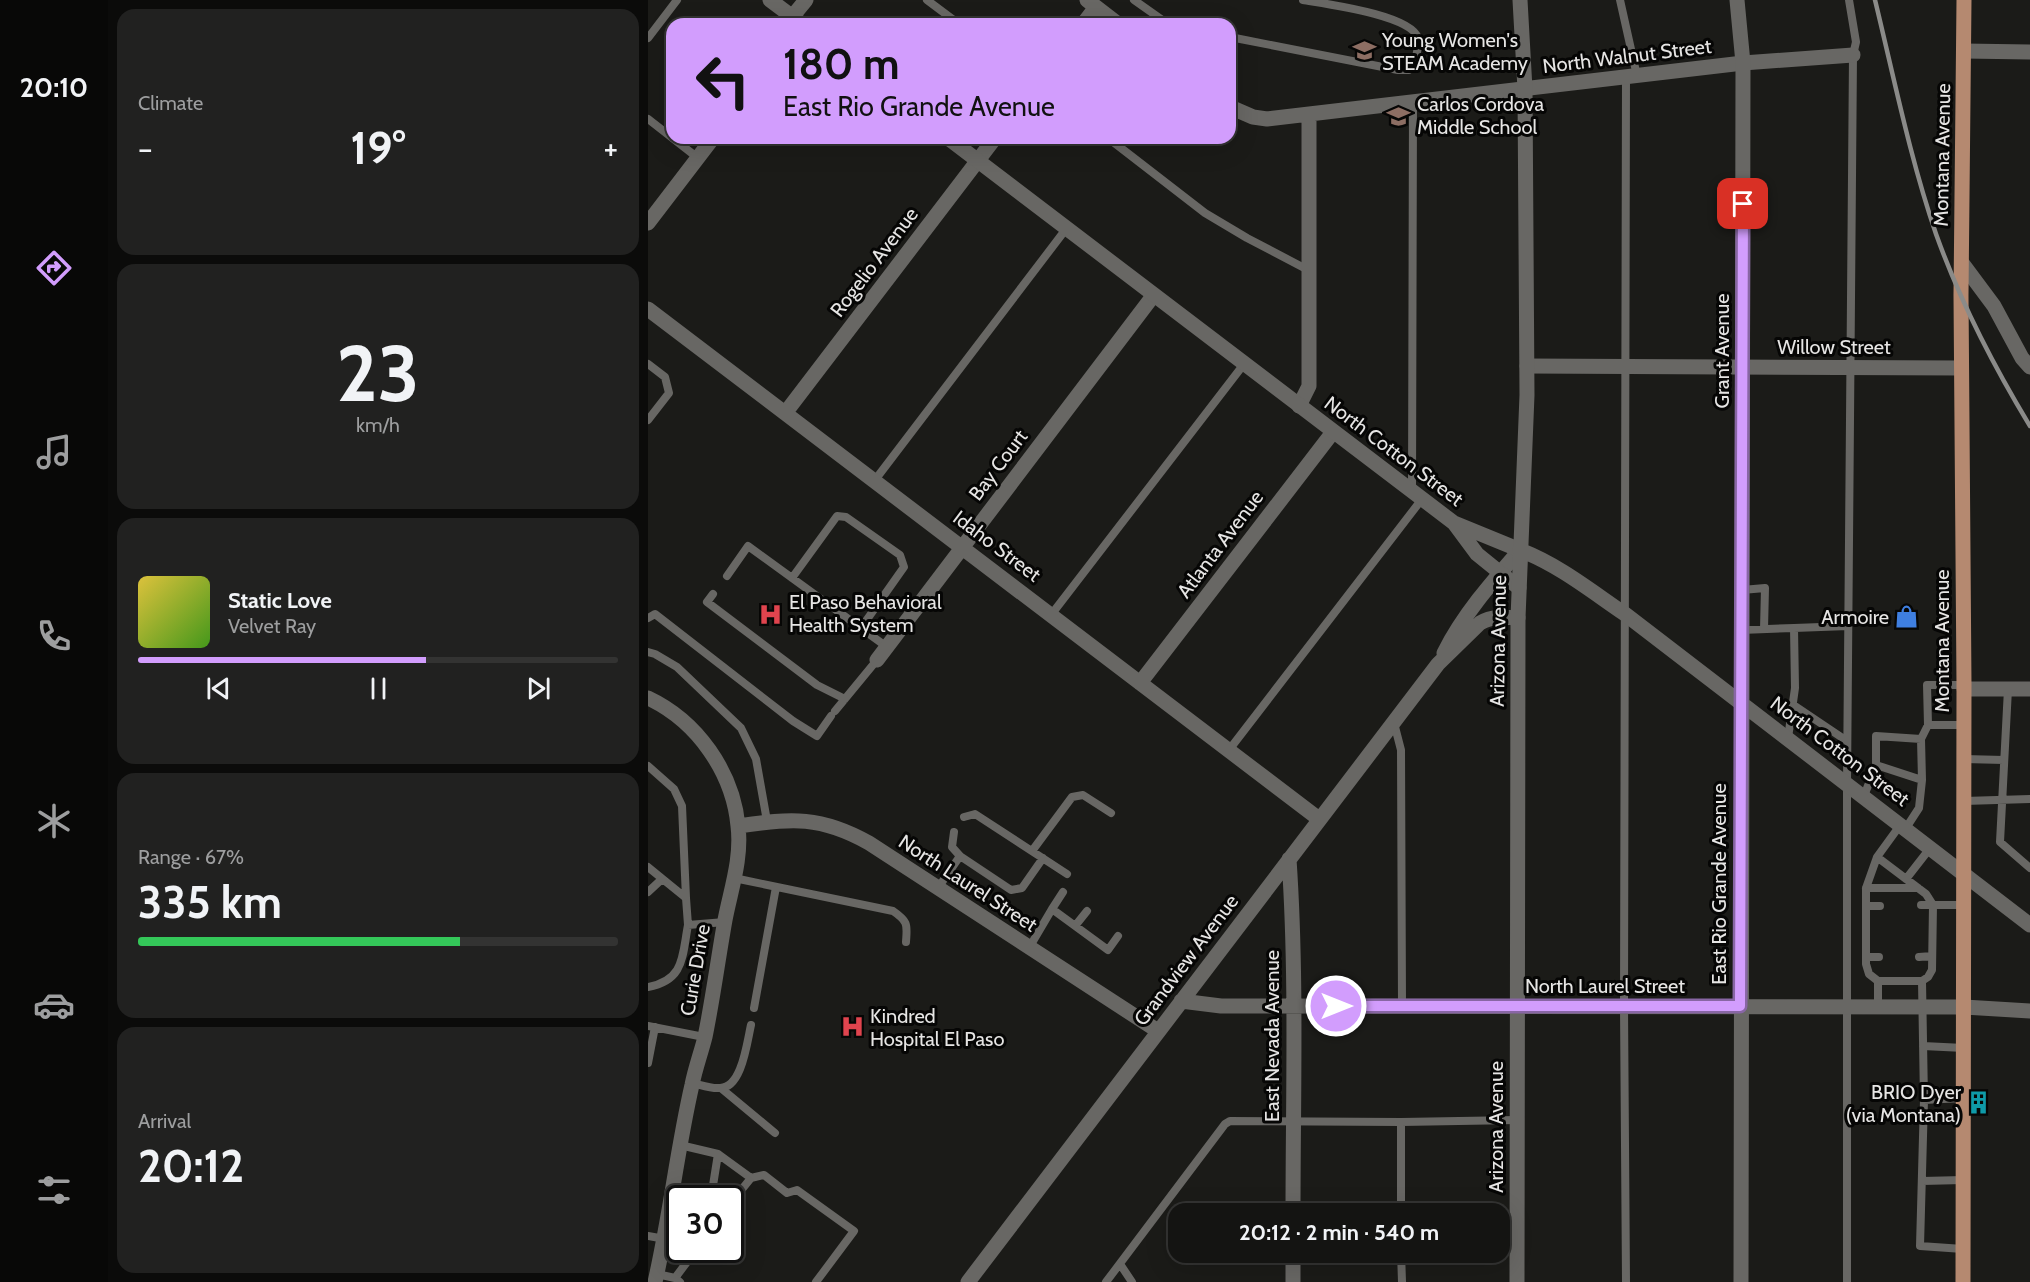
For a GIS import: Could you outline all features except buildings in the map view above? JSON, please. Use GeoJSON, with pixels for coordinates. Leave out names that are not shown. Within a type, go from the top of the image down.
{"type":"FeatureCollection","features":[{"type":"Feature","properties":{"kind":"main road","name":"Montana Avenue"},"geometry":{"type":"LineString","coordinates":[[1963,1282],[1964,687],[1961,368],[1964,0]]}},
{"type":"Feature","properties":{"kind":"street"},"geometry":{"type":"LineString","coordinates":[[770,0],[794,18]]}},
{"type":"Feature","properties":{"kind":"street"},"geometry":{"type":"LineString","coordinates":[[800,18],[806,0]]}},
{"type":"Feature","properties":{"kind":"street","name":"Arizona Avenue"},"geometry":{"type":"LineString","coordinates":[[1516,1282],[1518,618],[1527,366],[1526,89],[1520,0]]}},
{"type":"Feature","properties":{"kind":"street","name":"Grant Avenue"},"geometry":{"type":"LineString","coordinates":[[1737,0],[1743,63],[1741,702]]}},
{"type":"Feature","properties":{"kind":"street"},"geometry":{"type":"LineString","coordinates":[[1086,18],[1092,4],[1110,18]]}},
{"type":"Feature","properties":{"kind":"street"},"geometry":{"type":"LineString","coordinates":[[1964,51],[2030,52]]}},
{"type":"Feature","properties":{"kind":"street","name":"North Walnut Street"},"geometry":{"type":"LineString","coordinates":[[1236,110],[1253,117],[1267,119],[1743,63],[1853,56]]}},
{"type":"Feature","properties":{"kind":"street"},"geometry":{"type":"LineString","coordinates":[[1299,406],[1309,386],[1309,114]]}},
{"type":"Feature","properties":{"kind":"street"},"geometry":{"type":"LineString","coordinates":[[648,223],[708,144]]}},
{"type":"Feature","properties":{"kind":"street","name":"North Cotton Street"},"geometry":{"type":"LineString","coordinates":[[956,144],[1454,523],[1558,567],[1625,614],[2030,925]]}},
{"type":"Feature","properties":{"kind":"street","name":"Rogelio Avenue"},"geometry":{"type":"LineString","coordinates":[[786,412],[991,144]]}},
{"type":"Feature","properties":{"kind":"street"},"geometry":{"type":"LineString","coordinates":[[1962,263],[1994,306],[2022,358],[2030,367]]}},
{"type":"Feature","properties":{"kind":"street","name":"Bay Court"},"geometry":{"type":"LineString","coordinates":[[882,654],[1153,296]]}},
{"type":"Feature","properties":{"kind":"street","name":"Idaho Street"},"geometry":{"type":"LineString","coordinates":[[648,309],[1319,819]]}},
{"type":"Feature","properties":{"kind":"street","name":"Willow Street"},"geometry":{"type":"LineString","coordinates":[[1527,366],[1961,368]]}},
{"type":"Feature","properties":{"kind":"street","name":"Atlanta Avenue"},"geometry":{"type":"LineString","coordinates":[[1140,683],[1333,432]]}},
{"type":"Feature","properties":{"kind":"street"},"geometry":{"type":"LineString","coordinates":[[1454,523],[1477,554],[1519,588]]}},
{"type":"Feature","properties":{"kind":"street","name":"Grandview Avenue"},"geometry":{"type":"LineString","coordinates":[[1438,664],[1455,631],[1520,550]]}},
{"type":"Feature","properties":{"kind":"street","name":"Grandview Avenue"},"geometry":{"type":"LineString","coordinates":[[968,1282],[1438,664],[1480,623],[1498,617],[1518,618]]}},
{"type":"Feature","properties":{"kind":"street"},"geometry":{"type":"LineString","coordinates":[[1964,687],[2030,689]]}},
{"type":"Feature","properties":{"kind":"street","name":"Curie Drive"},"geometry":{"type":"LineString","coordinates":[[648,698],[679,717],[696,733],[712,754],[729,789],[738,826],[739,853],[704,1037],[680,1144],[665,1239],[656,1278]]}},
{"type":"Feature","properties":{"kind":"street","name":"East Rio Grande Avenue"},"geometry":{"type":"LineString","coordinates":[[1741,702],[1741,1282]]}},
{"type":"Feature","properties":{"kind":"street","name":"North Laurel Street"},"geometry":{"type":"LineString","coordinates":[[738,826],[767,821],[804,820],[826,823],[846,830],[1158,1031]]}},
{"type":"Feature","properties":{"kind":"street","name":"East Nevada Avenue"},"geometry":{"type":"LineString","coordinates":[[1289,859],[1293,914],[1293,1203]]}},
{"type":"Feature","properties":{"kind":"street","name":"North Laurel Street"},"geometry":{"type":"LineString","coordinates":[[1181,1000],[1221,1006],[1964,1006],[2030,1011]]}},
{"type":"Feature","properties":{"kind":"street"},"geometry":{"type":"LineString","coordinates":[[1293,1263],[1293,1282]]}},
{"type":"Feature","properties":{"kind":"lane"},"geometry":{"type":"LineString","coordinates":[[648,38],[677,0]]}},
{"type":"Feature","properties":{"kind":"lane"},"geometry":{"type":"LineString","coordinates":[[927,0],[951,18]]}},
{"type":"Feature","properties":{"kind":"lane"},"geometry":{"type":"LineString","coordinates":[[1134,0],[1160,18]]}},
{"type":"Feature","properties":{"kind":"lane"},"geometry":{"type":"LineString","coordinates":[[1236,37],[1398,70],[1414,66],[1419,40],[1412,30],[1386,16],[1304,0]]}},
{"type":"Feature","properties":{"kind":"lane"},"geometry":{"type":"LineString","coordinates":[[1620,0],[1632,76],[1626,367],[1624,1007],[1626,1282]]}},
{"type":"Feature","properties":{"kind":"lane"},"geometry":{"type":"LineString","coordinates":[[1847,1282],[1847,741],[1855,34],[1849,0]]}},
{"type":"Feature","properties":{"kind":"lane"},"geometry":{"type":"LineString","coordinates":[[1229,750],[1417,495],[1413,102]]}},
{"type":"Feature","properties":{"kind":"lane"},"geometry":{"type":"LineString","coordinates":[[648,119],[666,133]]}},
{"type":"Feature","properties":{"kind":"lane"},"geometry":{"type":"LineString","coordinates":[[680,144],[698,158]]}},
{"type":"Feature","properties":{"kind":"lane"},"geometry":{"type":"LineString","coordinates":[[1116,144],[1205,213],[1310,271]]}},
{"type":"Feature","properties":{"kind":"lane"},"geometry":{"type":"LineString","coordinates":[[874,480],[1066,229]]}},
{"type":"Feature","properties":{"kind":"lane"},"geometry":{"type":"LineString","coordinates":[[648,364],[665,377],[669,393],[649,418]]}},
{"type":"Feature","properties":{"kind":"lane"},"geometry":{"type":"LineString","coordinates":[[1051,615],[1244,364]]}},
{"type":"Feature","properties":{"kind":"lane"},"geometry":{"type":"LineString","coordinates":[[792,578],[837,516],[846,517],[900,555],[904,567],[861,628]]}},
{"type":"Feature","properties":{"kind":"lane"},"geometry":{"type":"LineString","coordinates":[[648,618],[655,614],[793,721],[817,736],[882,654],[861,628],[748,546],[727,576]]}},
{"type":"Feature","properties":{"kind":"lane"},"geometry":{"type":"LineString","coordinates":[[1742,590],[1765,588],[1764,629]]}},
{"type":"Feature","properties":{"kind":"lane"},"geometry":{"type":"LineString","coordinates":[[713,594],[707,602],[817,685],[845,699]]}},
{"type":"Feature","properties":{"kind":"lane"},"geometry":{"type":"LineString","coordinates":[[1741,630],[1848,626]]}},
{"type":"Feature","properties":{"kind":"lane"},"geometry":{"type":"LineString","coordinates":[[1788,738],[1795,688],[1794,628]]}},
{"type":"Feature","properties":{"kind":"lane"},"geometry":{"type":"LineString","coordinates":[[648,652],[677,667],[741,728],[756,759],[767,821]]}},
{"type":"Feature","properties":{"kind":"lane"},"geometry":{"type":"LineString","coordinates":[[1876,857],[1926,894],[1933,905],[1932,970],[1922,981],[1878,981],[1869,974],[1866,964],[1866,888],[1876,857],[1919,808],[1922,780],[1921,739],[1928,724],[1927,685],[1964,687]]}},
{"type":"Feature","properties":{"kind":"lane"},"geometry":{"type":"LineString","coordinates":[[2008,689],[2000,843],[2030,868]]}},
{"type":"Feature","properties":{"kind":"lane"},"geometry":{"type":"LineString","coordinates":[[1792,704],[1847,741]]}},
{"type":"Feature","properties":{"kind":"lane"},"geometry":{"type":"LineString","coordinates":[[1393,722],[1401,750],[1402,1006]]}},
{"type":"Feature","properties":{"kind":"lane"},"geometry":{"type":"LineString","coordinates":[[1928,724],[1964,724]]}},
{"type":"Feature","properties":{"kind":"lane"},"geometry":{"type":"LineString","coordinates":[[1864,796],[1876,765],[1876,736],[1921,739]]}},
{"type":"Feature","properties":{"kind":"lane"},"geometry":{"type":"LineString","coordinates":[[1964,759],[2004,760]]}},
{"type":"Feature","properties":{"kind":"lane"},"geometry":{"type":"LineString","coordinates":[[1876,765],[1922,780]]}},
{"type":"Feature","properties":{"kind":"lane"},"geometry":{"type":"LineString","coordinates":[[648,766],[674,789],[682,806],[688,925],[680,965],[673,976],[662,984],[648,987]]}},
{"type":"Feature","properties":{"kind":"lane"},"geometry":{"type":"LineString","coordinates":[[1032,851],[1072,796],[1083,795],[1111,813]]}},
{"type":"Feature","properties":{"kind":"lane"},"geometry":{"type":"LineString","coordinates":[[1964,801],[2030,799]]}},
{"type":"Feature","properties":{"kind":"lane"},"geometry":{"type":"LineString","coordinates":[[964,817],[975,814],[1067,874]]}},
{"type":"Feature","properties":{"kind":"lane"},"geometry":{"type":"LineString","coordinates":[[954,832],[952,847],[960,856],[1011,890],[1022,888],[1043,858]]}},
{"type":"Feature","properties":{"kind":"lane"},"geometry":{"type":"LineString","coordinates":[[1906,879],[1931,847]]}},
{"type":"Feature","properties":{"kind":"lane"},"geometry":{"type":"LineString","coordinates":[[938,888],[960,856]]}},
{"type":"Feature","properties":{"kind":"lane"},"geometry":{"type":"LineString","coordinates":[[648,867],[686,898]]}},
{"type":"Feature","properties":{"kind":"lane"},"geometry":{"type":"LineString","coordinates":[[734,878],[893,911],[908,925],[906,942]]}},
{"type":"Feature","properties":{"kind":"lane"},"geometry":{"type":"LineString","coordinates":[[648,892],[662,879]]}},
{"type":"Feature","properties":{"kind":"lane"},"geometry":{"type":"LineString","coordinates":[[754,1008],[776,887]]}},
{"type":"Feature","properties":{"kind":"lane"},"geometry":{"type":"LineString","coordinates":[[1866,888],[1918,888]]}},
{"type":"Feature","properties":{"kind":"lane"},"geometry":{"type":"LineString","coordinates":[[1029,948],[1063,892]]}},
{"type":"Feature","properties":{"kind":"lane"},"geometry":{"type":"LineString","coordinates":[[1921,906],[1964,905]]}},
{"type":"Feature","properties":{"kind":"lane"},"geometry":{"type":"LineString","coordinates":[[1866,906],[1880,906]]}},
{"type":"Feature","properties":{"kind":"lane"},"geometry":{"type":"LineString","coordinates":[[1053,909],[1108,950],[1118,936]]}},
{"type":"Feature","properties":{"kind":"lane"},"geometry":{"type":"LineString","coordinates":[[1075,926],[1087,911]]}},
{"type":"Feature","properties":{"kind":"lane"},"geometry":{"type":"LineString","coordinates":[[688,925],[725,922]]}},
{"type":"Feature","properties":{"kind":"lane"},"geometry":{"type":"LineString","coordinates":[[1919,957],[1932,956]]}},
{"type":"Feature","properties":{"kind":"lane"},"geometry":{"type":"LineString","coordinates":[[1866,957],[1879,957]]}},
{"type":"Feature","properties":{"kind":"lane"},"geometry":{"type":"LineString","coordinates":[[1878,981],[1878,1006]]}},
{"type":"Feature","properties":{"kind":"lane"},"geometry":{"type":"LineString","coordinates":[[1922,981],[1924,1100],[1920,1246],[1963,1249]]}},
{"type":"Feature","properties":{"kind":"lane"},"geometry":{"type":"LineString","coordinates":[[722,1089],[734,1083],[739,1073],[752,1025]]}},
{"type":"Feature","properties":{"kind":"lane"},"geometry":{"type":"LineString","coordinates":[[648,1063],[652,1026],[704,1037]]}},
{"type":"Feature","properties":{"kind":"lane"},"geometry":{"type":"LineString","coordinates":[[1923,1046],[1964,1048]]}},
{"type":"Feature","properties":{"kind":"lane"},"geometry":{"type":"LineString","coordinates":[[692,1083],[722,1089],[775,1133]]}},
{"type":"Feature","properties":{"kind":"lane"},"geometry":{"type":"LineString","coordinates":[[1924,1100],[1964,1098]]}},
{"type":"Feature","properties":{"kind":"lane"},"geometry":{"type":"LineString","coordinates":[[1106,1282],[1225,1124],[1230,1121],[1517,1120]]}},
{"type":"Feature","properties":{"kind":"lane"},"geometry":{"type":"LineString","coordinates":[[1401,1122],[1401,1203]]}},
{"type":"Feature","properties":{"kind":"lane"},"geometry":{"type":"LineString","coordinates":[[680,1144],[718,1154],[751,1178]]}},
{"type":"Feature","properties":{"kind":"lane"},"geometry":{"type":"LineString","coordinates":[[713,1185],[718,1154]]}},
{"type":"Feature","properties":{"kind":"lane"},"geometry":{"type":"LineString","coordinates":[[744,1187],[751,1178],[764,1175],[787,1193],[797,1190],[854,1231],[816,1282]]}},
{"type":"Feature","properties":{"kind":"lane"},"geometry":{"type":"LineString","coordinates":[[1922,1181],[1963,1180]]}},
{"type":"Feature","properties":{"kind":"lane"},"geometry":{"type":"LineString","coordinates":[[648,1236],[665,1239]]}},
{"type":"Feature","properties":{"kind":"lane"},"geometry":{"type":"LineString","coordinates":[[656,1278],[677,1280],[688,1263]]}},
{"type":"Feature","properties":{"kind":"lane"},"geometry":{"type":"LineString","coordinates":[[1401,1263],[1402,1282]]}},
{"type":"Feature","properties":{"kind":"lane"},"geometry":{"type":"LineString","coordinates":[[1120,1264],[1132,1282]]}},
{"type":"Feature","properties":{"kind":"railway"},"geometry":{"type":"LineString","coordinates":[[1875,0],[1910,147],[1936,234],[1978,332],[2030,426]]}},
{"type":"Feature","properties":{"kind":"place","name":"Young Women's STEAM Academy"},"geometry":{"type":"Point","coordinates":[1364,51]}},
{"type":"Feature","properties":{"kind":"place","name":"Carlos Cordova Middle School"},"geometry":{"type":"Point","coordinates":[1399,116]}},
{"type":"Feature","properties":{"kind":"place","name":"El Paso Behavioral Health System"},"geometry":{"type":"Point","coordinates":[771,614]}},
{"type":"Feature","properties":{"kind":"place","name":"Armoire"},"geometry":{"type":"Point","coordinates":[1907,617]}},
{"type":"Feature","properties":{"kind":"place","name":"Kindred Hospital El Paso"},"geometry":{"type":"Point","coordinates":[852,1027]}},
{"type":"Feature","properties":{"kind":"place","name":"BRIO Dyer (via Montana)"},"geometry":{"type":"Point","coordinates":[1979,1103]}},
{"type":"Feature","properties":{"kind":"route"},"geometry":{"type":"LineString","coordinates":[[1336,1006],[1740,1006],[1743,204]]}}]}
